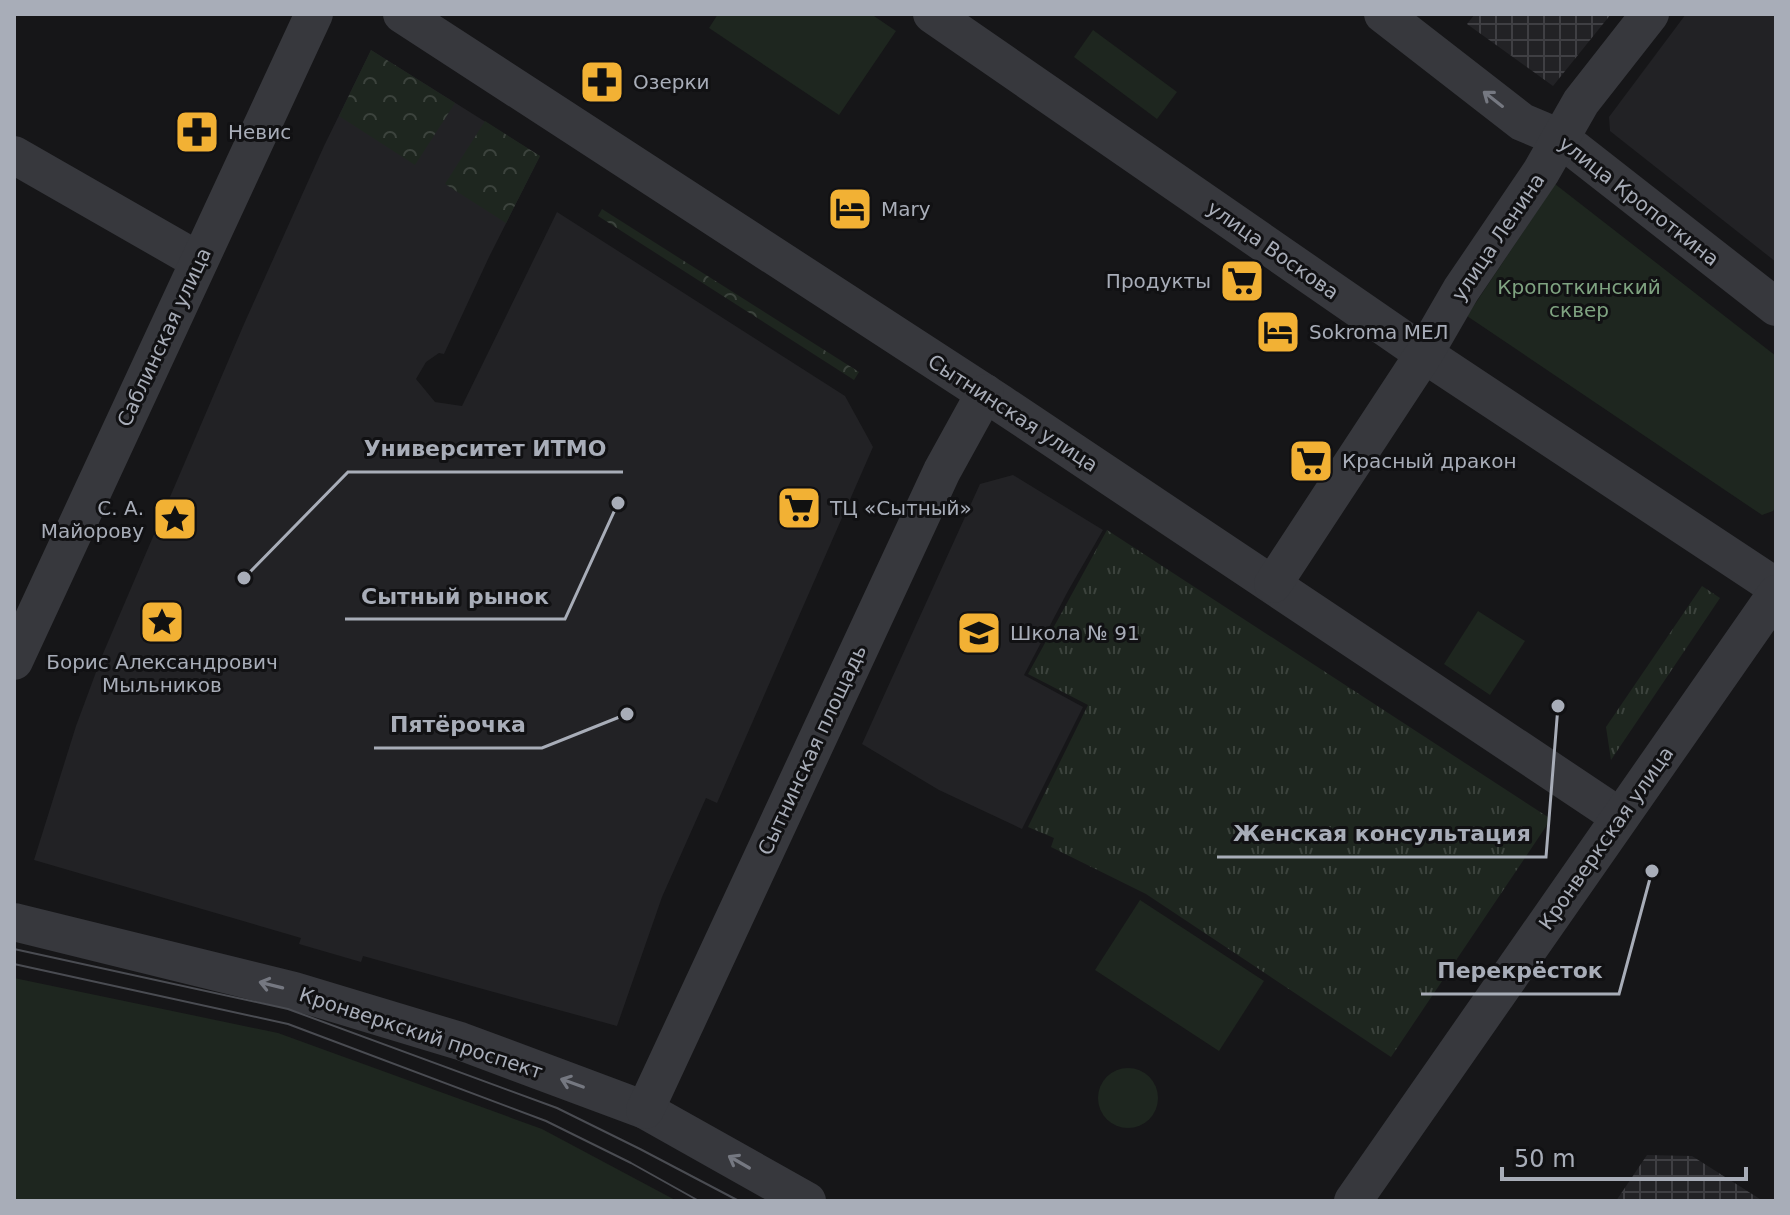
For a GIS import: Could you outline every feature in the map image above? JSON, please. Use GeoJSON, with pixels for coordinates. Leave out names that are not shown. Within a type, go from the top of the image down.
{"type":"FeatureCollection","features":[{"type":"Feature","properties":{"kind":"street","name":"Саблинская улица"},"geometry":{"type":"LineString","coordinates":[[14,661],[314,14]]}},
{"type":"Feature","properties":{"kind":"street","name":"Сытнинская улица"},"geometry":{"type":"LineString","coordinates":[[402,14],[985,393],[1620,817]]}},
{"type":"Feature","properties":{"kind":"street","name":"улица Воскова"},"geometry":{"type":"LineString","coordinates":[[932,14],[1424,354],[1776,587]]}},
{"type":"Feature","properties":{"kind":"street","name":"улица Кропоткина"},"geometry":{"type":"LineString","coordinates":[[1383,14],[1522,122],[1560,138],[1776,307]]}},
{"type":"Feature","properties":{"kind":"street","name":"улица Ленина"},"geometry":{"type":"LineString","coordinates":[[1273,584],[1541,172],[1581,102],[1650,14]]}},
{"type":"Feature","properties":{"kind":"street"},"geometry":{"type":"LineString","coordinates":[[14,155],[199,261]]}},
{"type":"Feature","properties":{"kind":"street","name":"Сытнинская площадь"},"geometry":{"type":"LineString","coordinates":[[645,1110],[942,471],[985,393]]}},
{"type":"Feature","properties":{"kind":"street","name":"Кронверкская улица"},"geometry":{"type":"LineString","coordinates":[[1353,1201],[1776,594]]}},
{"type":"Feature","properties":{"kind":"street","name":"Кронверкский проспект"},"geometry":{"type":"LineString","coordinates":[[14,922],[294,991],[460,1041],[645,1110],[807,1201]]}},
{"type":"Feature","properties":{"kind":"shaded area"},"geometry":{"type":"Polygon","coordinates":[[[1475,14],[1611,14],[1553,86],[1467,24],[1475,14]]]}},
{"type":"Feature","properties":{"kind":"shaded area"},"geometry":{"type":"Polygon","coordinates":[[[1686,14],[1776,14],[1776,262],[1610,131],[1609,117],[1686,14]]]}},
{"type":"Feature","properties":{"kind":"shaded area"},"geometry":{"type":"Polygon","coordinates":[[[371,50],[540,156],[444,354],[439,353],[426,362],[416,379],[435,402],[462,406],[557,212],[845,396],[873,447],[717,803],[706,798],[662,897],[617,1026],[363,956],[361,962],[299,944],[301,938],[34,860],[76,726],[102,656],[244,324],[371,50]]]}},
{"type":"Feature","properties":{"kind":"shaded area","name":"Школа № 91"},"geometry":{"type":"Polygon","coordinates":[[[1013,475],[1103,530],[1024,675],[1083,707],[1022,829],[939,790],[862,744],[980,484],[1013,475]]]}},
{"type":"Feature","properties":{"kind":"shaded area"},"geometry":{"type":"Polygon","coordinates":[[[1647,1155],[1692,1156],[1763,1201],[1616,1201],[1647,1155]]]}},
{"type":"Feature","properties":{"kind":"green space"},"geometry":{"type":"Polygon","coordinates":[[[718,14],[871,14],[896,31],[839,115],[709,28],[718,14]]]}},
{"type":"Feature","properties":{"kind":"green space"},"geometry":{"type":"Polygon","coordinates":[[[1093,30],[1177,92],[1157,119],[1074,57],[1093,30]]]}},
{"type":"Feature","properties":{"kind":"green space"},"geometry":{"type":"Polygon","coordinates":[[[371,50],[455,103],[415,165],[339,116],[371,50]]]}},
{"type":"Feature","properties":{"kind":"green space"},"geometry":{"type":"Polygon","coordinates":[[[485,121],[540,156],[506,223],[445,184],[485,121]]]}},
{"type":"Feature","properties":{"kind":"green space","name":"Кропоткинский сквер"},"geometry":{"type":"Polygon","coordinates":[[[1555,184],[1776,356],[1776,507],[1773,511],[1762,515],[1467,316],[1555,184]]]}},
{"type":"Feature","properties":{"kind":"green space"},"geometry":{"type":"Polygon","coordinates":[[[602,209],[859,372],[854,380],[598,216],[602,209]]]}},
{"type":"Feature","properties":{"kind":"green space"},"geometry":{"type":"Polygon","coordinates":[[[1107,530],[1551,819],[1391,1057],[1146,894],[1051,847],[1054,838],[1028,827],[1088,705],[1028,674],[1107,530]]]}},
{"type":"Feature","properties":{"kind":"green space"},"geometry":{"type":"Polygon","coordinates":[[[1702,586],[1720,598],[1611,760],[1606,727],[1702,586]]]}},
{"type":"Feature","properties":{"kind":"green space"},"geometry":{"type":"Polygon","coordinates":[[[1478,611],[1525,641],[1490,695],[1444,664],[1478,611]]]}},
{"type":"Feature","properties":{"kind":"green space"},"geometry":{"type":"Polygon","coordinates":[[[1140,900],[1264,981],[1219,1051],[1095,970],[1140,900]]]}},
{"type":"Feature","properties":{"kind":"green space"},"geometry":{"type":"Polygon","coordinates":[[[14,978],[278,1033],[542,1129],[677,1201],[14,1201],[14,978]]]}},
{"type":"Feature","properties":{"kind":"green space"},"geometry":{"type":"Polygon","coordinates":[[[1128,1068],[1149,1077],[1158,1098],[1149,1119],[1128,1128],[1107,1119],[1098,1098],[1107,1077],[1128,1068]]]}},
{"type":"Feature","properties":{"kind":"tram line"},"geometry":{"type":"LineString","coordinates":[[14,949],[288,1009],[557,1108],[739,1201]]}},
{"type":"Feature","properties":{"kind":"tram line"},"geometry":{"type":"LineString","coordinates":[[14,964],[288,1024],[546,1121],[699,1201]]}},
{"type":"Feature","properties":{"kind":"place","name":"Озерки"},"geometry":{"type":"Point","coordinates":[602,82]}},
{"type":"Feature","properties":{"kind":"place","name":"Невис"},"geometry":{"type":"Point","coordinates":[197,132]}},
{"type":"Feature","properties":{"kind":"place","name":"Mary"},"geometry":{"type":"Point","coordinates":[850,209]}},
{"type":"Feature","properties":{"kind":"place","name":"Продукты"},"geometry":{"type":"Point","coordinates":[1242,281]}},
{"type":"Feature","properties":{"kind":"place","name":"Sokroma МЕЛ"},"geometry":{"type":"Point","coordinates":[1278,332]}},
{"type":"Feature","properties":{"kind":"place","name":"Красный дракон"},"geometry":{"type":"Point","coordinates":[1311,461]}},
{"type":"Feature","properties":{"kind":"place","name":"Сытный рынок"},"geometry":{"type":"Point","coordinates":[618,503]}},
{"type":"Feature","properties":{"kind":"place","name":"ТЦ «Сытный»"},"geometry":{"type":"Point","coordinates":[799,508]}},
{"type":"Feature","properties":{"kind":"place","name":"С. А. Майорову"},"geometry":{"type":"Point","coordinates":[175,519]}},
{"type":"Feature","properties":{"kind":"place","name":"Университет ИТМО"},"geometry":{"type":"Point","coordinates":[244,578]}},
{"type":"Feature","properties":{"kind":"place","name":"Борис Александрович Мыльников"},"geometry":{"type":"Point","coordinates":[162,622]}},
{"type":"Feature","properties":{"kind":"place","name":"Школа № 91"},"geometry":{"type":"Point","coordinates":[979,633]}},
{"type":"Feature","properties":{"kind":"place","name":"Женская консультация"},"geometry":{"type":"Point","coordinates":[1558,706]}},
{"type":"Feature","properties":{"kind":"place","name":"Пятёрочка"},"geometry":{"type":"Point","coordinates":[627,714]}},
{"type":"Feature","properties":{"kind":"place","name":"Перекрёсток"},"geometry":{"type":"Point","coordinates":[1652,871]}}]}
